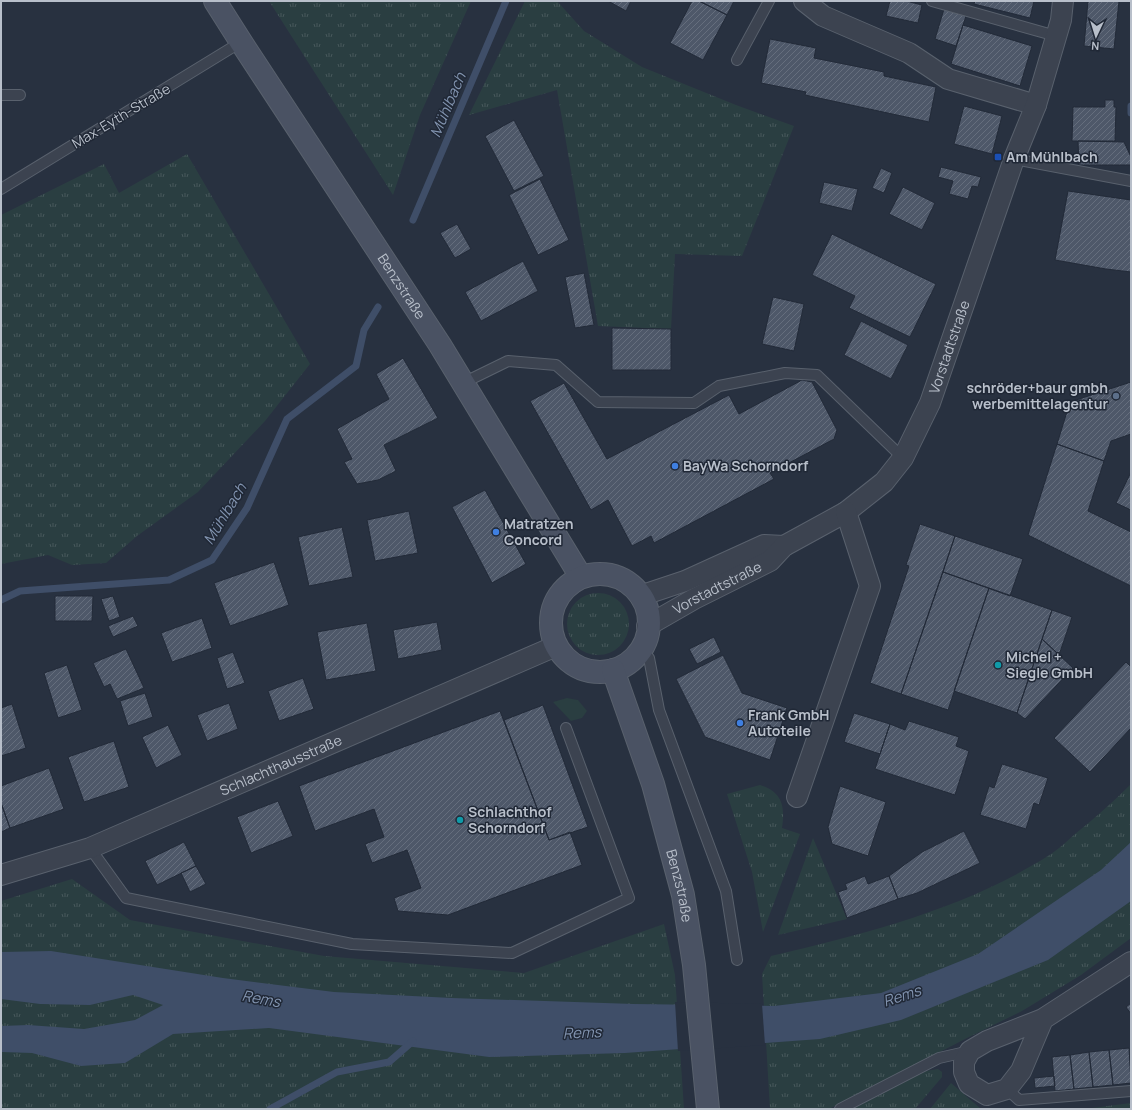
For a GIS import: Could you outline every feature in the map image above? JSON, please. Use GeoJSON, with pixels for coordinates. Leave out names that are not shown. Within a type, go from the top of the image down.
{"type":"FeatureCollection","features":[{"type":"Feature","properties":{"kind":"main road","name":"Benzstraße"},"geometry":{"type":"LineString","coordinates":[[215,1],[432,332],[581,577]]}},
{"type":"Feature","properties":{"kind":"main road"},"geometry":{"type":"LineString","coordinates":[[600,574],[617,577],[632,585],[640,596],[648,614],[647,636],[640,650],[629,662],[613,670],[596,672],[578,667],[566,658],[556,646],[551,626],[553,607],[565,588],[581,577],[600,574]]}},
{"type":"Feature","properties":{"kind":"main road","name":"Benzstraße"},"geometry":{"type":"LineString","coordinates":[[613,670],[653,784],[683,895],[694,965],[708,1109]]}},
{"type":"Feature","properties":{"kind":"street"},"geometry":{"type":"LineString","coordinates":[[804,1],[823,16],[909,53],[948,79],[1036,105]]}},
{"type":"Feature","properties":{"kind":"street","name":"Vorstadtstraße"},"geometry":{"type":"LineString","coordinates":[[647,626],[694,599],[770,561],[784,546],[846,512],[884,482],[903,458],[930,403],[1014,159],[1036,105],[1061,20],[1063,1]]}},
{"type":"Feature","properties":{"kind":"street"},"geometry":{"type":"LineString","coordinates":[[797,797],[870,586],[846,512]]}},
{"type":"Feature","properties":{"kind":"street","name":"Vorstadtstraße"},"geometry":{"type":"LineString","coordinates":[[640,596],[685,581],[764,545],[784,546]]}},
{"type":"Feature","properties":{"kind":"street","name":"Schlachthausstraße"},"geometry":{"type":"LineString","coordinates":[[1,875],[90,848],[556,646]]}},
{"type":"Feature","properties":{"kind":"street"},"geometry":{"type":"LineString","coordinates":[[1043,1019],[1021,1071],[1007,1089],[987,1094],[969,1084],[964,1072],[964,1062],[970,1051],[986,1041],[1043,1019],[1131,962]]}},
{"type":"Feature","properties":{"kind":"lane"},"geometry":{"type":"LineString","coordinates":[[737,60],[769,1]]}},
{"type":"Feature","properties":{"kind":"lane"},"geometry":{"type":"LineString","coordinates":[[932,1],[1056,36]]}},
{"type":"Feature","properties":{"kind":"lane","name":"Max-Eyth-Straße"},"geometry":{"type":"LineString","coordinates":[[1,189],[241,42]]}},
{"type":"Feature","properties":{"kind":"lane"},"geometry":{"type":"LineString","coordinates":[[1,95],[20,96]]}},
{"type":"Feature","properties":{"kind":"lane"},"geometry":{"type":"LineString","coordinates":[[1014,159],[1131,180]]}},
{"type":"Feature","properties":{"kind":"lane"},"geometry":{"type":"LineString","coordinates":[[463,382],[508,361],[556,365],[598,402],[694,403],[719,386],[785,372],[817,375],[903,458]]}},
{"type":"Feature","properties":{"kind":"lane"},"geometry":{"type":"LineString","coordinates":[[640,650],[649,658],[659,710],[726,892],[737,960]]}},
{"type":"Feature","properties":{"kind":"lane"},"geometry":{"type":"LineString","coordinates":[[90,848],[126,898],[352,944],[512,953],[629,898],[566,728]]}},
{"type":"Feature","properties":{"kind":"lane"},"geometry":{"type":"LineString","coordinates":[[840,1109],[939,1058],[970,1051]]}},
{"type":"Feature","properties":{"kind":"lane"},"geometry":{"type":"LineString","coordinates":[[1007,1089],[1019,1100],[1131,1091]]}},
{"type":"Feature","properties":{"kind":"green space"},"geometry":{"type":"Polygon","coordinates":[[[269,1],[471,1],[420,115],[393,195],[269,1]]]}},
{"type":"Feature","properties":{"kind":"green space"},"geometry":{"type":"Polygon","coordinates":[[[525,1],[557,1],[584,31],[642,67],[736,105],[794,126],[742,256],[675,254],[671,329],[598,326],[557,90],[469,115],[525,1]]]}},
{"type":"Feature","properties":{"kind":"green space"},"geometry":{"type":"Polygon","coordinates":[[[187,154],[310,364],[265,421],[198,492],[137,536],[106,563],[72,565],[48,555],[1,564],[1,215],[104,164],[119,193],[187,154]]]}},
{"type":"Feature","properties":{"kind":"green space"},"geometry":{"type":"Polygon","coordinates":[[[592,593],[604,593],[620,602],[627,612],[629,624],[627,636],[620,646],[604,655],[592,655],[581,650],[572,641],[567,630],[567,618],[572,607],[581,598],[592,593]]]}},
{"type":"Feature","properties":{"kind":"green space"},"geometry":{"type":"Polygon","coordinates":[[[567,698],[578,700],[587,711],[582,718],[571,721],[553,702],[567,698]]]}},
{"type":"Feature","properties":{"kind":"green space"},"geometry":{"type":"Polygon","coordinates":[[[1131,784],[1131,938],[1081,975],[1022,1011],[829,1109],[770,1109],[762,974],[771,956],[844,938],[916,917],[951,904],[1019,873],[1054,852],[1104,810],[1131,784]]]}},
{"type":"Feature","properties":{"kind":"green space"},"geometry":{"type":"Polygon","coordinates":[[[760,785],[774,792],[781,801],[783,813],[782,828],[800,834],[763,932],[752,872],[727,794],[760,785]]]}},
{"type":"Feature","properties":{"kind":"green space"},"geometry":{"type":"Polygon","coordinates":[[[813,838],[847,919],[778,935],[813,838]]]}},
{"type":"Feature","properties":{"kind":"green space"},"geometry":{"type":"Polygon","coordinates":[[[72,879],[130,920],[324,956],[524,973],[664,924],[675,975],[684,1109],[1,1109],[1,901],[72,879]]]}},
{"type":"Feature","properties":{"kind":"green space"},"geometry":{"type":"Polygon","coordinates":[[[938,1069],[942,1072],[942,1077],[915,1109],[853,1109],[926,1071],[938,1069]]]}},
{"type":"Feature","properties":{"kind":"green space"},"geometry":{"type":"Polygon","coordinates":[[[951,1083],[981,1109],[930,1109],[951,1083]]]}},
{"type":"Feature","properties":{"kind":"green space"},"geometry":{"type":"Polygon","coordinates":[[[1131,1103],[1131,1109],[1084,1109],[1131,1103]]]}},
{"type":"Feature","properties":{"kind":"water","name":"Rems"},"geometry":{"type":"Polygon","coordinates":[[[1131,842],[1131,901],[1048,960],[901,1020],[820,1039],[625,1053],[489,1057],[269,1028],[173,1034],[125,1063],[81,1066],[32,1053],[1,1052],[1,1026],[28,1025],[84,1029],[135,1020],[163,1005],[133,995],[90,1005],[40,1004],[1,999],[1,952],[51,951],[223,978],[334,992],[452,998],[634,1004],[774,1006],[881,993],[978,954],[1101,870],[1131,842]]]}},
{"type":"Feature","properties":{"kind":"pier"},"geometry":{"type":"Polygon","coordinates":[[[675,1002],[762,1004],[765,1045],[678,1051],[675,1002]]]}},
{"type":"Feature","properties":{"kind":"building"},"geometry":{"type":"Polygon","coordinates":[[[608,1],[631,1],[626,11],[608,1]]]}},
{"type":"Feature","properties":{"kind":"building"},"geometry":{"type":"Polygon","coordinates":[[[692,1],[699,1],[727,15],[703,60],[670,43],[692,1]]]}},
{"type":"Feature","properties":{"kind":"building"},"geometry":{"type":"Polygon","coordinates":[[[699,1],[734,1],[727,15],[699,1]]]}},
{"type":"Feature","properties":{"kind":"building"},"geometry":{"type":"Polygon","coordinates":[[[890,1],[906,1],[922,5],[918,23],[886,16],[890,1]]]}},
{"type":"Feature","properties":{"kind":"building"},"geometry":{"type":"Polygon","coordinates":[[[975,1],[1034,1],[1030,18],[974,4],[975,1]]]}},
{"type":"Feature","properties":{"kind":"building"},"geometry":{"type":"Polygon","coordinates":[[[1088,1],[1119,1],[1114,49],[1084,46],[1088,1]]]}},
{"type":"Feature","properties":{"kind":"building"},"geometry":{"type":"Polygon","coordinates":[[[944,9],[966,16],[956,46],[935,39],[944,9]]]}},
{"type":"Feature","properties":{"kind":"building"},"geometry":{"type":"Polygon","coordinates":[[[963,25],[1032,46],[1020,86],[951,64],[963,25]]]}},
{"type":"Feature","properties":{"kind":"building"},"geometry":{"type":"Polygon","coordinates":[[[770,39],[816,48],[814,58],[884,72],[884,76],[936,87],[929,122],[805,95],[806,92],[761,83],[770,39]]]}},
{"type":"Feature","properties":{"kind":"building"},"geometry":{"type":"Polygon","coordinates":[[[1105,100],[1114,100],[1114,107],[1116,107],[1115,141],[1072,141],[1073,107],[1105,107],[1105,100]]]}},
{"type":"Feature","properties":{"kind":"building"},"geometry":{"type":"Polygon","coordinates":[[[964,106],[1002,116],[992,154],[954,144],[964,106]]]}},
{"type":"Feature","properties":{"kind":"building"},"geometry":{"type":"Polygon","coordinates":[[[514,120],[544,176],[514,191],[485,136],[514,120]]]}},
{"type":"Feature","properties":{"kind":"building"},"geometry":{"type":"Polygon","coordinates":[[[1078,141],[1124,142],[1131,157],[1131,165],[1079,165],[1078,141]]]}},
{"type":"Feature","properties":{"kind":"building"},"geometry":{"type":"Polygon","coordinates":[[[941,167],[981,177],[978,187],[972,186],[968,199],[949,194],[953,181],[938,177],[941,167]]]}},
{"type":"Feature","properties":{"kind":"building"},"geometry":{"type":"Polygon","coordinates":[[[881,168],[892,173],[884,193],[872,188],[881,168]]]}},
{"type":"Feature","properties":{"kind":"building"},"geometry":{"type":"Polygon","coordinates":[[[540,179],[569,240],[538,255],[509,195],[540,179]]]}},
{"type":"Feature","properties":{"kind":"building"},"geometry":{"type":"Polygon","coordinates":[[[824,182],[858,189],[852,211],[819,203],[824,182]]]}},
{"type":"Feature","properties":{"kind":"building"},"geometry":{"type":"Polygon","coordinates":[[[903,187],[935,203],[922,230],[889,214],[903,187]]]}},
{"type":"Feature","properties":{"kind":"building"},"geometry":{"type":"Polygon","coordinates":[[[1068,191],[1131,200],[1131,272],[1055,260],[1068,191]]]}},
{"type":"Feature","properties":{"kind":"building"},"geometry":{"type":"Polygon","coordinates":[[[457,224],[471,249],[455,258],[440,233],[457,224]]]}},
{"type":"Feature","properties":{"kind":"building"},"geometry":{"type":"Polygon","coordinates":[[[832,234],[936,284],[910,337],[849,308],[855,296],[812,275],[832,234]]]}},
{"type":"Feature","properties":{"kind":"building"},"geometry":{"type":"Polygon","coordinates":[[[523,261],[538,291],[481,321],[465,292],[523,261]]]}},
{"type":"Feature","properties":{"kind":"building"},"geometry":{"type":"Polygon","coordinates":[[[584,273],[594,325],[575,328],[565,277],[584,273]]]}},
{"type":"Feature","properties":{"kind":"building"},"geometry":{"type":"Polygon","coordinates":[[[773,297],[804,304],[794,351],[762,344],[773,297]]]}},
{"type":"Feature","properties":{"kind":"building"},"geometry":{"type":"Polygon","coordinates":[[[861,321],[908,345],[891,379],[844,355],[861,321]]]}},
{"type":"Feature","properties":{"kind":"building"},"geometry":{"type":"Polygon","coordinates":[[[612,328],[671,329],[671,370],[612,370],[612,328]]]}},
{"type":"Feature","properties":{"kind":"building"},"geometry":{"type":"Polygon","coordinates":[[[403,358],[438,418],[384,445],[396,471],[378,480],[357,484],[344,462],[352,459],[337,429],[389,399],[376,374],[403,358]]]}},
{"type":"Feature","properties":{"kind":"building","name":"BayWa Schorndorf"},"geometry":{"type":"Polygon","coordinates":[[[802,380],[812,382],[837,430],[834,439],[770,473],[774,479],[654,543],[651,536],[632,546],[608,500],[591,510],[530,401],[564,383],[607,459],[729,395],[739,414],[802,380]]]}},
{"type":"Feature","properties":{"kind":"building"},"geometry":{"type":"Polygon","coordinates":[[[1131,382],[1131,434],[1111,441],[1104,461],[1057,444],[1070,402],[1131,382]]]}},
{"type":"Feature","properties":{"kind":"building"},"geometry":{"type":"Polygon","coordinates":[[[1057,444],[1104,461],[1088,511],[1131,532],[1131,586],[1028,535],[1057,444]]]}},
{"type":"Feature","properties":{"kind":"building"},"geometry":{"type":"Polygon","coordinates":[[[1131,472],[1131,510],[1116,503],[1131,472]]]}},
{"type":"Feature","properties":{"kind":"building"},"geometry":{"type":"Polygon","coordinates":[[[485,490],[526,564],[492,583],[452,507],[485,490]]]}},
{"type":"Feature","properties":{"kind":"building"},"geometry":{"type":"Polygon","coordinates":[[[409,511],[418,553],[375,561],[367,520],[409,511]]]}},
{"type":"Feature","properties":{"kind":"building"},"geometry":{"type":"Polygon","coordinates":[[[920,524],[955,536],[901,694],[870,683],[909,566],[906,565],[920,524]]]}},
{"type":"Feature","properties":{"kind":"building"},"geometry":{"type":"Polygon","coordinates":[[[342,527],[353,577],[309,586],[298,537],[342,527]]]}},
{"type":"Feature","properties":{"kind":"building"},"geometry":{"type":"Polygon","coordinates":[[[955,536],[1023,559],[1010,596],[943,572],[955,536]]]}},
{"type":"Feature","properties":{"kind":"building"},"geometry":{"type":"Polygon","coordinates":[[[274,562],[289,605],[230,626],[214,583],[274,562]]]}},
{"type":"Feature","properties":{"kind":"building"},"geometry":{"type":"Polygon","coordinates":[[[943,572],[989,588],[948,710],[901,694],[943,572]]]}},
{"type":"Feature","properties":{"kind":"building","name":"Michel + Siegle GmbH"},"geometry":{"type":"Polygon","coordinates":[[[989,588],[1052,610],[1017,713],[954,691],[989,588]]]}},
{"type":"Feature","properties":{"kind":"building"},"geometry":{"type":"Polygon","coordinates":[[[55,596],[93,596],[92,621],[55,621],[55,596]]]}},
{"type":"Feature","properties":{"kind":"building"},"geometry":{"type":"Polygon","coordinates":[[[113,596],[120,617],[109,621],[101,599],[113,596]]]}},
{"type":"Feature","properties":{"kind":"building"},"geometry":{"type":"Polygon","coordinates":[[[1052,610],[1072,617],[1059,655],[1042,639],[1052,610]]]}},
{"type":"Feature","properties":{"kind":"building"},"geometry":{"type":"Polygon","coordinates":[[[133,616],[138,626],[113,637],[108,626],[133,616]]]}},
{"type":"Feature","properties":{"kind":"building"},"geometry":{"type":"Polygon","coordinates":[[[202,618],[212,648],[172,662],[161,633],[202,618]]]}},
{"type":"Feature","properties":{"kind":"building"},"geometry":{"type":"Polygon","coordinates":[[[437,622],[442,650],[398,659],[393,630],[437,622]]]}},
{"type":"Feature","properties":{"kind":"building"},"geometry":{"type":"Polygon","coordinates":[[[367,623],[376,671],[326,680],[317,632],[367,623]]]}},
{"type":"Feature","properties":{"kind":"building"},"geometry":{"type":"Polygon","coordinates":[[[714,637],[721,652],[697,664],[689,649],[714,637]]]}},
{"type":"Feature","properties":{"kind":"building"},"geometry":{"type":"Polygon","coordinates":[[[1042,639],[1073,668],[1025,719],[1017,713],[1042,639]]]}},
{"type":"Feature","properties":{"kind":"building"},"geometry":{"type":"Polygon","coordinates":[[[126,649],[144,688],[117,699],[110,684],[104,687],[93,663],[126,649]]]}},
{"type":"Feature","properties":{"kind":"building"},"geometry":{"type":"Polygon","coordinates":[[[233,652],[245,683],[227,689],[217,658],[233,652]]]}},
{"type":"Feature","properties":{"kind":"building","name":"Frank GmbH Autoteile"},"geometry":{"type":"Polygon","coordinates":[[[723,655],[742,693],[787,708],[770,760],[705,737],[676,679],[723,655]]]}},
{"type":"Feature","properties":{"kind":"building"},"geometry":{"type":"Polygon","coordinates":[[[1126,662],[1131,667],[1131,728],[1090,772],[1054,738],[1126,662]]]}},
{"type":"Feature","properties":{"kind":"building"},"geometry":{"type":"Polygon","coordinates":[[[67,665],[82,710],[58,718],[44,673],[67,665]]]}},
{"type":"Feature","properties":{"kind":"building"},"geometry":{"type":"Polygon","coordinates":[[[303,678],[314,709],[279,721],[268,691],[303,678]]]}},
{"type":"Feature","properties":{"kind":"building"},"geometry":{"type":"Polygon","coordinates":[[[145,693],[153,717],[128,726],[120,701],[145,693]]]}},
{"type":"Feature","properties":{"kind":"building"},"geometry":{"type":"Polygon","coordinates":[[[229,703],[238,729],[207,741],[197,715],[229,703]]]}},
{"type":"Feature","properties":{"kind":"building"},"geometry":{"type":"Polygon","coordinates":[[[12,704],[26,748],[1,756],[1,708],[12,704]]]}},
{"type":"Feature","properties":{"kind":"building"},"geometry":{"type":"Polygon","coordinates":[[[543,705],[588,827],[549,840],[504,720],[543,705]]]}},
{"type":"Feature","properties":{"kind":"building","name":"Schlachthof Schorndorf"},"geometry":{"type":"Polygon","coordinates":[[[500,711],[549,840],[570,832],[582,865],[448,915],[398,911],[394,898],[421,888],[407,850],[372,863],[365,844],[384,837],[374,809],[315,831],[299,786],[500,711]]]}},
{"type":"Feature","properties":{"kind":"building"},"geometry":{"type":"Polygon","coordinates":[[[854,713],[890,724],[880,754],[844,742],[854,713]]]}},
{"type":"Feature","properties":{"kind":"building"},"geometry":{"type":"Polygon","coordinates":[[[909,721],[959,737],[956,746],[969,751],[955,795],[875,769],[890,724],[905,730],[909,721]]]}},
{"type":"Feature","properties":{"kind":"building"},"geometry":{"type":"Polygon","coordinates":[[[168,725],[182,755],[156,768],[142,737],[168,725]]]}},
{"type":"Feature","properties":{"kind":"building"},"geometry":{"type":"Polygon","coordinates":[[[114,741],[129,787],[84,802],[68,757],[114,741]]]}},
{"type":"Feature","properties":{"kind":"building"},"geometry":{"type":"Polygon","coordinates":[[[1002,764],[1048,778],[1039,805],[1034,803],[1026,829],[980,815],[989,786],[994,788],[1002,764]]]}},
{"type":"Feature","properties":{"kind":"building"},"geometry":{"type":"Polygon","coordinates":[[[49,768],[64,809],[10,828],[1,803],[1,786],[49,768]]]}},
{"type":"Feature","properties":{"kind":"building"},"geometry":{"type":"Polygon","coordinates":[[[840,786],[886,802],[868,856],[832,844],[828,827],[840,786]]]}},
{"type":"Feature","properties":{"kind":"building"},"geometry":{"type":"Polygon","coordinates":[[[278,801],[293,836],[251,853],[237,817],[278,801]]]}},
{"type":"Feature","properties":{"kind":"building"},"geometry":{"type":"Polygon","coordinates":[[[1,803],[10,828],[1,832],[1,803]]]}},
{"type":"Feature","properties":{"kind":"building"},"geometry":{"type":"Polygon","coordinates":[[[964,831],[980,863],[917,893],[898,899],[889,876],[922,852],[964,831]]]}},
{"type":"Feature","properties":{"kind":"building"},"geometry":{"type":"Polygon","coordinates":[[[184,842],[196,866],[157,885],[145,861],[184,842]]]}},
{"type":"Feature","properties":{"kind":"building"},"geometry":{"type":"Polygon","coordinates":[[[196,866],[206,884],[190,892],[181,873],[196,866]]]}},
{"type":"Feature","properties":{"kind":"building"},"geometry":{"type":"Polygon","coordinates":[[[865,876],[868,884],[889,876],[898,899],[847,918],[838,892],[847,889],[845,884],[865,876]]]}},
{"type":"Feature","properties":{"kind":"building"},"geometry":{"type":"Polygon","coordinates":[[[1131,1003],[1131,1014],[1126,1007],[1131,1003]]]}},
{"type":"Feature","properties":{"kind":"building"},"geometry":{"type":"Polygon","coordinates":[[[1129,1048],[1131,1083],[1113,1085],[1109,1050],[1129,1048]]]}},
{"type":"Feature","properties":{"kind":"building"},"geometry":{"type":"Polygon","coordinates":[[[1109,1050],[1113,1085],[1093,1087],[1089,1052],[1109,1050]]]}},
{"type":"Feature","properties":{"kind":"building"},"geometry":{"type":"Polygon","coordinates":[[[1089,1052],[1093,1087],[1074,1089],[1070,1055],[1089,1052]]]}},
{"type":"Feature","properties":{"kind":"building"},"geometry":{"type":"Polygon","coordinates":[[[1070,1055],[1074,1089],[1055,1091],[1052,1057],[1070,1055]]]}},
{"type":"Feature","properties":{"kind":"building"},"geometry":{"type":"Polygon","coordinates":[[[1054,1076],[1055,1086],[1035,1088],[1034,1078],[1054,1076]]]}},
{"type":"Feature","properties":{"kind":"waterway","name":"Mühlbach"},"geometry":{"type":"LineString","coordinates":[[413,220],[506,1]]}},
{"type":"Feature","properties":{"kind":"waterway","name":"Mühlbach"},"geometry":{"type":"LineString","coordinates":[[1131,106],[1131,113]]}},
{"type":"Feature","properties":{"kind":"waterway","name":"Mühlbach"},"geometry":{"type":"LineString","coordinates":[[1,600],[20,591],[169,580],[212,560],[247,508],[287,419],[356,366],[364,330],[378,307]]}},
{"type":"Feature","properties":{"kind":"waterway"},"geometry":{"type":"LineString","coordinates":[[270,1109],[337,1072],[389,1062],[413,1041]]}},
{"type":"Feature","properties":{"kind":"place","name":"Am Mühlbach"},"geometry":{"type":"Point","coordinates":[998,157]}},
{"type":"Feature","properties":{"kind":"place","name":"schröder+baur gmbh werbemittelagentur"},"geometry":{"type":"Point","coordinates":[1116,396]}},
{"type":"Feature","properties":{"kind":"place","name":"BayWa Schorndorf"},"geometry":{"type":"Point","coordinates":[675,466]}},
{"type":"Feature","properties":{"kind":"place","name":"Matratzen Concord"},"geometry":{"type":"Point","coordinates":[496,532]}},
{"type":"Feature","properties":{"kind":"place","name":"Michel + Siegle GmbH"},"geometry":{"type":"Point","coordinates":[998,665]}},
{"type":"Feature","properties":{"kind":"place","name":"Frank GmbH Autoteile"},"geometry":{"type":"Point","coordinates":[740,723]}},
{"type":"Feature","properties":{"kind":"place","name":"Schlachthof Schorndorf"},"geometry":{"type":"Point","coordinates":[460,820]}}]}
